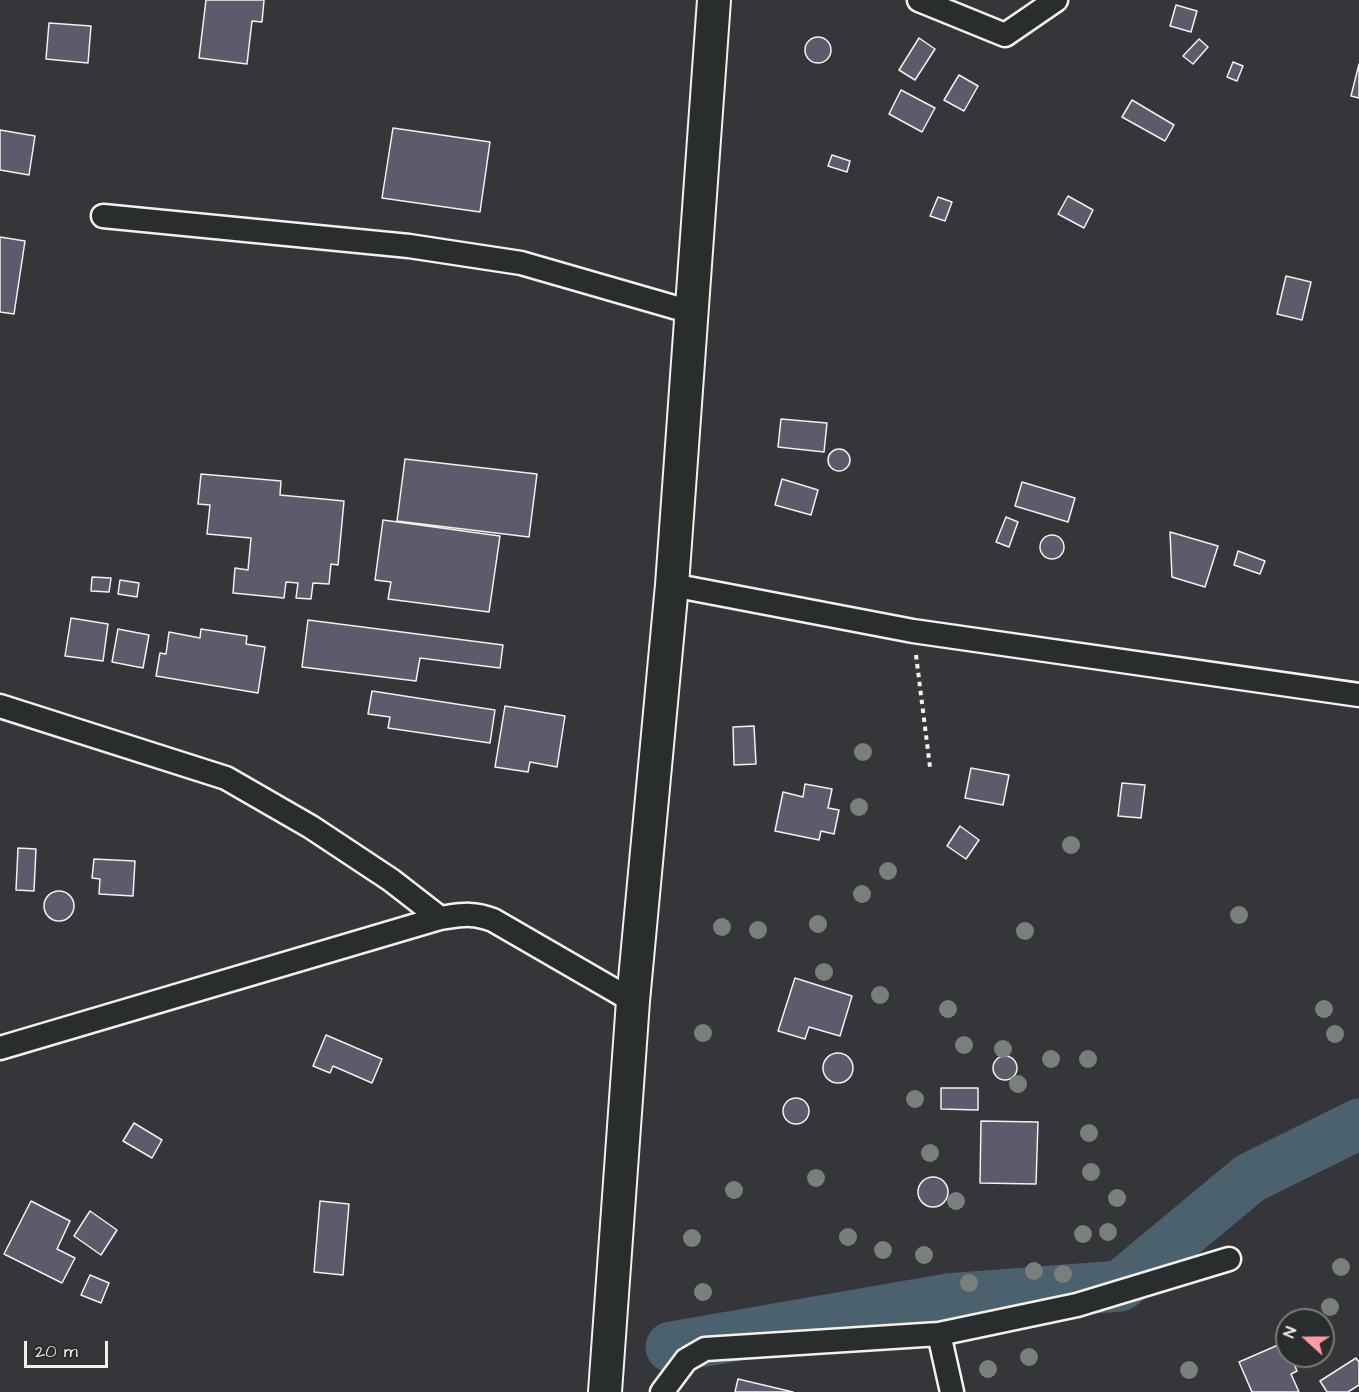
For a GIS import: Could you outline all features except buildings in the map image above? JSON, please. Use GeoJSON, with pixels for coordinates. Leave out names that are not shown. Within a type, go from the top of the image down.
{"type":"FeatureCollection","features":[{"type":"Feature","properties":{"kind":"street"},"geometry":{"type":"LineString","coordinates":[[605,1392],[633,1000],[672,585],[714,0]]}},
{"type":"Feature","properties":{"kind":"street"},"geometry":{"type":"LineString","coordinates":[[919,0],[1005,35],[1056,0]]}},
{"type":"Feature","properties":{"kind":"street"},"geometry":{"type":"LineString","coordinates":[[103,216],[410,246],[521,263],[691,312]]}},
{"type":"Feature","properties":{"kind":"street"},"geometry":{"type":"LineString","coordinates":[[672,585],[913,631],[1359,695]]}},
{"type":"Feature","properties":{"kind":"street"},"geometry":{"type":"LineString","coordinates":[[0,706],[226,778],[311,827],[391,880],[440,918]]}},
{"type":"Feature","properties":{"kind":"street"},"geometry":{"type":"LineString","coordinates":[[0,1048],[440,918],[478,914],[493,920],[633,1000]]}},
{"type":"Feature","properties":{"kind":"street"},"geometry":{"type":"LineString","coordinates":[[662,1392],[686,1360],[705,1349],[939,1334],[1077,1305],[1229,1260]]}},
{"type":"Feature","properties":{"kind":"street"},"geometry":{"type":"LineString","coordinates":[[939,1334],[952,1392]]}},
{"type":"Feature","properties":{"kind":"path"},"geometry":{"type":"LineString","coordinates":[[913,631],[930,767]]}},
{"type":"Feature","properties":{"kind":"waterway"},"geometry":{"type":"LineString","coordinates":[[671,1347],[947,1299],[1120,1286],[1250,1178],[1359,1124]]}}]}
